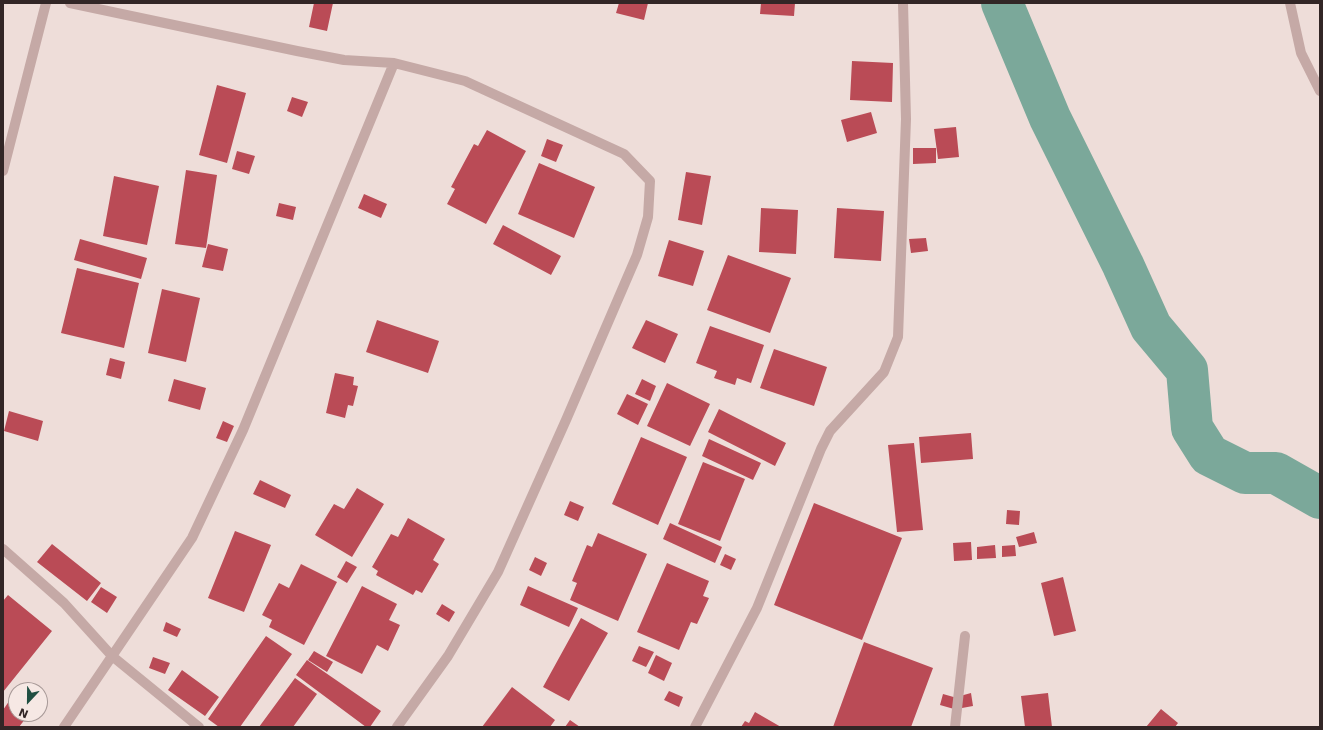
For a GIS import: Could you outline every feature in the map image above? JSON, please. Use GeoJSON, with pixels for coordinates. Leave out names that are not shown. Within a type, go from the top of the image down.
{"type":"FeatureCollection","features":[{"type":"Feature","properties":{"kind":"street"},"geometry":{"type":"LineString","coordinates":[[3,172],[46,3]]}},
{"type":"Feature","properties":{"kind":"street"},"geometry":{"type":"LineString","coordinates":[[70,3],[336,59],[394,64],[465,81],[624,154],[650,181],[648,217],[637,255],[566,420],[498,572],[448,656],[397,727]]}},
{"type":"Feature","properties":{"kind":"street"},"geometry":{"type":"LineString","coordinates":[[695,727],[757,608],[821,449],[830,431],[884,372],[898,337],[906,119],[903,3]]}},
{"type":"Feature","properties":{"kind":"street"},"geometry":{"type":"LineString","coordinates":[[1290,3],[1301,53],[1320,91]]}},
{"type":"Feature","properties":{"kind":"street"},"geometry":{"type":"LineString","coordinates":[[64,727],[192,538],[236,444],[394,64]]}},
{"type":"Feature","properties":{"kind":"street"},"geometry":{"type":"LineString","coordinates":[[3,549],[64,603],[112,656],[199,727]]}},
{"type":"Feature","properties":{"kind":"street"},"geometry":{"type":"LineString","coordinates":[[955,727],[965,636]]}},
{"type":"Feature","properties":{"kind":"building"},"geometry":{"type":"Polygon","coordinates":[[[314,3],[333,3],[327,31],[309,27],[314,3]]]}},
{"type":"Feature","properties":{"kind":"building"},"geometry":{"type":"Polygon","coordinates":[[[619,3],[648,3],[644,20],[616,13],[619,3]]]}},
{"type":"Feature","properties":{"kind":"building"},"geometry":{"type":"Polygon","coordinates":[[[761,3],[795,3],[794,16],[760,14],[761,3]]]}},
{"type":"Feature","properties":{"kind":"building"},"geometry":{"type":"Polygon","coordinates":[[[852,61],[893,63],[892,102],[850,100],[852,61]]]}},
{"type":"Feature","properties":{"kind":"building"},"geometry":{"type":"Polygon","coordinates":[[[217,85],[246,93],[227,163],[199,155],[217,85]]]}},
{"type":"Feature","properties":{"kind":"building"},"geometry":{"type":"Polygon","coordinates":[[[292,97],[308,102],[302,117],[287,111],[292,97]]]}},
{"type":"Feature","properties":{"kind":"building"},"geometry":{"type":"Polygon","coordinates":[[[871,112],[877,133],[847,142],[841,120],[871,112]]]}},
{"type":"Feature","properties":{"kind":"building"},"geometry":{"type":"Polygon","coordinates":[[[956,127],[959,157],[938,159],[934,129],[956,127]]]}},
{"type":"Feature","properties":{"kind":"building"},"geometry":{"type":"Polygon","coordinates":[[[487,130],[526,151],[486,224],[447,204],[455,189],[451,187],[474,144],[478,146],[487,130]]]}},
{"type":"Feature","properties":{"kind":"building"},"geometry":{"type":"Polygon","coordinates":[[[547,139],[563,145],[556,162],[541,156],[547,139]]]}},
{"type":"Feature","properties":{"kind":"building"},"geometry":{"type":"Polygon","coordinates":[[[913,148],[936,148],[936,163],[913,164],[913,148]]]}},
{"type":"Feature","properties":{"kind":"building"},"geometry":{"type":"Polygon","coordinates":[[[237,151],[255,156],[249,174],[232,169],[237,151]]]}},
{"type":"Feature","properties":{"kind":"building"},"geometry":{"type":"Polygon","coordinates":[[[539,163],[595,187],[574,238],[518,214],[539,163]]]}},
{"type":"Feature","properties":{"kind":"building"},"geometry":{"type":"Polygon","coordinates":[[[186,170],[217,175],[206,248],[175,244],[186,170]]]}},
{"type":"Feature","properties":{"kind":"building"},"geometry":{"type":"Polygon","coordinates":[[[686,172],[711,176],[702,225],[678,220],[686,172]]]}},
{"type":"Feature","properties":{"kind":"building"},"geometry":{"type":"Polygon","coordinates":[[[114,176],[159,186],[147,245],[103,236],[114,176]]]}},
{"type":"Feature","properties":{"kind":"building"},"geometry":{"type":"Polygon","coordinates":[[[364,194],[387,204],[381,218],[358,208],[364,194]]]}},
{"type":"Feature","properties":{"kind":"building"},"geometry":{"type":"Polygon","coordinates":[[[279,203],[296,207],[293,220],[276,216],[279,203]]]}},
{"type":"Feature","properties":{"kind":"building"},"geometry":{"type":"Polygon","coordinates":[[[761,208],[798,210],[796,254],[759,252],[761,208]]]}},
{"type":"Feature","properties":{"kind":"building"},"geometry":{"type":"Polygon","coordinates":[[[837,208],[884,211],[881,261],[834,258],[837,208]]]}},
{"type":"Feature","properties":{"kind":"building"},"geometry":{"type":"Polygon","coordinates":[[[503,225],[561,256],[551,275],[493,244],[503,225]]]}},
{"type":"Feature","properties":{"kind":"building"},"geometry":{"type":"Polygon","coordinates":[[[926,238],[928,251],[911,253],[909,239],[926,238]]]}},
{"type":"Feature","properties":{"kind":"building"},"geometry":{"type":"Polygon","coordinates":[[[80,239],[147,258],[141,279],[74,260],[80,239]]]}},
{"type":"Feature","properties":{"kind":"building"},"geometry":{"type":"Polygon","coordinates":[[[669,240],[704,251],[693,286],[658,276],[669,240]]]}},
{"type":"Feature","properties":{"kind":"building"},"geometry":{"type":"Polygon","coordinates":[[[208,244],[228,249],[223,271],[202,267],[208,244]]]}},
{"type":"Feature","properties":{"kind":"building"},"geometry":{"type":"Polygon","coordinates":[[[728,255],[791,278],[770,333],[707,310],[728,255]]]}},
{"type":"Feature","properties":{"kind":"building"},"geometry":{"type":"Polygon","coordinates":[[[77,268],[139,283],[124,348],[61,333],[77,268]]]}},
{"type":"Feature","properties":{"kind":"building"},"geometry":{"type":"Polygon","coordinates":[[[162,289],[200,298],[186,362],[148,353],[162,289]]]}},
{"type":"Feature","properties":{"kind":"building"},"geometry":{"type":"Polygon","coordinates":[[[377,320],[439,341],[428,373],[366,352],[377,320]]]}},
{"type":"Feature","properties":{"kind":"building"},"geometry":{"type":"Polygon","coordinates":[[[646,320],[678,334],[665,363],[632,348],[646,320]]]}},
{"type":"Feature","properties":{"kind":"building"},"geometry":{"type":"Polygon","coordinates":[[[710,326],[764,345],[751,383],[737,378],[735,385],[714,378],[717,371],[696,363],[710,326]]]}},
{"type":"Feature","properties":{"kind":"building"},"geometry":{"type":"Polygon","coordinates":[[[774,349],[827,367],[814,406],[760,388],[774,349]]]}},
{"type":"Feature","properties":{"kind":"building"},"geometry":{"type":"Polygon","coordinates":[[[110,358],[125,362],[121,379],[106,375],[110,358]]]}},
{"type":"Feature","properties":{"kind":"building"},"geometry":{"type":"Polygon","coordinates":[[[335,373],[354,377],[353,385],[358,386],[353,406],[348,405],[345,418],[326,413],[335,373]]]}},
{"type":"Feature","properties":{"kind":"building"},"geometry":{"type":"Polygon","coordinates":[[[174,379],[206,388],[200,410],[168,401],[174,379]]]}},
{"type":"Feature","properties":{"kind":"building"},"geometry":{"type":"Polygon","coordinates":[[[642,379],[656,386],[650,401],[635,394],[642,379]]]}},
{"type":"Feature","properties":{"kind":"building"},"geometry":{"type":"Polygon","coordinates":[[[667,383],[710,404],[690,446],[647,426],[667,383]]]}},
{"type":"Feature","properties":{"kind":"building"},"geometry":{"type":"Polygon","coordinates":[[[627,394],[648,404],[638,425],[617,414],[627,394]]]}},
{"type":"Feature","properties":{"kind":"building"},"geometry":{"type":"Polygon","coordinates":[[[719,409],[786,443],[775,466],[708,432],[719,409]]]}},
{"type":"Feature","properties":{"kind":"building"},"geometry":{"type":"Polygon","coordinates":[[[9,411],[43,421],[38,441],[4,431],[9,411]]]}},
{"type":"Feature","properties":{"kind":"building"},"geometry":{"type":"Polygon","coordinates":[[[223,421],[234,426],[227,442],[216,438],[223,421]]]}},
{"type":"Feature","properties":{"kind":"building"},"geometry":{"type":"Polygon","coordinates":[[[971,433],[973,459],[921,463],[919,437],[971,433]]]}},
{"type":"Feature","properties":{"kind":"building"},"geometry":{"type":"Polygon","coordinates":[[[641,437],[687,457],[658,525],[612,504],[641,437]]]}},
{"type":"Feature","properties":{"kind":"building"},"geometry":{"type":"Polygon","coordinates":[[[709,439],[761,463],[753,480],[702,456],[709,439]]]}},
{"type":"Feature","properties":{"kind":"building"},"geometry":{"type":"Polygon","coordinates":[[[914,443],[923,530],[897,532],[888,445],[914,443]]]}},
{"type":"Feature","properties":{"kind":"building"},"geometry":{"type":"Polygon","coordinates":[[[703,462],[745,479],[720,541],[678,524],[703,462]]]}},
{"type":"Feature","properties":{"kind":"building"},"geometry":{"type":"Polygon","coordinates":[[[260,480],[291,495],[285,508],[253,494],[260,480]]]}},
{"type":"Feature","properties":{"kind":"building"},"geometry":{"type":"Polygon","coordinates":[[[357,488],[384,504],[352,557],[315,535],[334,504],[344,509],[357,488]]]}},
{"type":"Feature","properties":{"kind":"building"},"geometry":{"type":"Polygon","coordinates":[[[570,501],[584,507],[578,521],[564,515],[570,501]]]}},
{"type":"Feature","properties":{"kind":"building"},"geometry":{"type":"Polygon","coordinates":[[[814,503],[902,538],[862,640],[774,605],[814,503]]]}},
{"type":"Feature","properties":{"kind":"building"},"geometry":{"type":"Polygon","coordinates":[[[1007,510],[1020,511],[1019,525],[1006,524],[1007,510]]]}},
{"type":"Feature","properties":{"kind":"building"},"geometry":{"type":"Polygon","coordinates":[[[408,518],[445,539],[433,560],[439,564],[422,593],[416,590],[413,595],[376,575],[378,571],[372,567],[391,534],[398,537],[408,518]]]}},
{"type":"Feature","properties":{"kind":"building"},"geometry":{"type":"Polygon","coordinates":[[[670,523],[722,547],[715,563],[663,539],[670,523]]]}},
{"type":"Feature","properties":{"kind":"building"},"geometry":{"type":"Polygon","coordinates":[[[235,531],[271,545],[244,612],[208,598],[235,531]]]}},
{"type":"Feature","properties":{"kind":"building"},"geometry":{"type":"Polygon","coordinates":[[[1034,532],[1037,543],[1019,547],[1016,537],[1034,532]]]}},
{"type":"Feature","properties":{"kind":"building"},"geometry":{"type":"Polygon","coordinates":[[[598,533],[647,554],[618,621],[570,600],[577,583],[572,581],[587,545],[592,547],[598,533]]]}},
{"type":"Feature","properties":{"kind":"building"},"geometry":{"type":"Polygon","coordinates":[[[971,542],[972,560],[954,561],[953,543],[971,542]]]}},
{"type":"Feature","properties":{"kind":"building"},"geometry":{"type":"Polygon","coordinates":[[[52,544],[101,583],[87,601],[37,562],[52,544]]]}},
{"type":"Feature","properties":{"kind":"building"},"geometry":{"type":"Polygon","coordinates":[[[995,545],[996,558],[977,559],[977,547],[995,545]]]}},
{"type":"Feature","properties":{"kind":"building"},"geometry":{"type":"Polygon","coordinates":[[[1015,545],[1016,556],[1002,557],[1002,546],[1015,545]]]}},
{"type":"Feature","properties":{"kind":"building"},"geometry":{"type":"Polygon","coordinates":[[[725,554],[736,559],[731,570],[720,565],[725,554]]]}},
{"type":"Feature","properties":{"kind":"building"},"geometry":{"type":"Polygon","coordinates":[[[535,557],[547,563],[541,576],[529,570],[535,557]]]}},
{"type":"Feature","properties":{"kind":"building"},"geometry":{"type":"Polygon","coordinates":[[[346,561],[357,567],[347,583],[337,577],[346,561]]]}},
{"type":"Feature","properties":{"kind":"building"},"geometry":{"type":"Polygon","coordinates":[[[667,563],[709,581],[703,596],[709,598],[697,624],[691,622],[679,650],[637,632],[667,563]]]}},
{"type":"Feature","properties":{"kind":"building"},"geometry":{"type":"Polygon","coordinates":[[[301,564],[337,582],[304,645],[269,627],[272,620],[262,615],[279,583],[289,588],[301,564]]]}},
{"type":"Feature","properties":{"kind":"building"},"geometry":{"type":"Polygon","coordinates":[[[1063,577],[1076,631],[1054,636],[1041,583],[1063,577]]]}},
{"type":"Feature","properties":{"kind":"building"},"geometry":{"type":"Polygon","coordinates":[[[362,586],[397,604],[389,620],[400,625],[388,651],[377,645],[362,674],[326,656],[362,586]]]}},
{"type":"Feature","properties":{"kind":"building"},"geometry":{"type":"Polygon","coordinates":[[[528,586],[578,608],[569,627],[520,605],[528,586]]]}},
{"type":"Feature","properties":{"kind":"building"},"geometry":{"type":"Polygon","coordinates":[[[101,587],[117,597],[107,613],[91,602],[101,587]]]}},
{"type":"Feature","properties":{"kind":"building"},"geometry":{"type":"Polygon","coordinates":[[[8,595],[52,631],[11,682],[8,682],[8,686],[3,692],[3,601],[8,595]]]}},
{"type":"Feature","properties":{"kind":"building"},"geometry":{"type":"Polygon","coordinates":[[[442,604],[455,612],[449,622],[436,614],[442,604]]]}},
{"type":"Feature","properties":{"kind":"building"},"geometry":{"type":"Polygon","coordinates":[[[581,618],[608,633],[569,701],[543,687],[581,618]]]}},
{"type":"Feature","properties":{"kind":"building"},"geometry":{"type":"Polygon","coordinates":[[[166,622],[181,629],[177,637],[163,631],[166,622]]]}},
{"type":"Feature","properties":{"kind":"building"},"geometry":{"type":"Polygon","coordinates":[[[266,636],[292,654],[240,727],[219,727],[208,719],[266,636]]]}},
{"type":"Feature","properties":{"kind":"building"},"geometry":{"type":"Polygon","coordinates":[[[864,642],[933,668],[911,727],[833,727],[864,642]]]}},
{"type":"Feature","properties":{"kind":"building"},"geometry":{"type":"Polygon","coordinates":[[[639,646],[654,652],[646,667],[632,661],[639,646]]]}},
{"type":"Feature","properties":{"kind":"building"},"geometry":{"type":"Polygon","coordinates":[[[314,651],[333,662],[327,672],[308,660],[314,651]]]}},
{"type":"Feature","properties":{"kind":"building"},"geometry":{"type":"Polygon","coordinates":[[[656,655],[672,663],[664,681],[648,673],[656,655]]]}},
{"type":"Feature","properties":{"kind":"building"},"geometry":{"type":"Polygon","coordinates":[[[153,657],[170,663],[165,674],[149,668],[153,657]]]}},
{"type":"Feature","properties":{"kind":"building"},"geometry":{"type":"Polygon","coordinates":[[[307,660],[381,711],[370,727],[366,727],[296,675],[307,660]]]}},
{"type":"Feature","properties":{"kind":"building"},"geometry":{"type":"Polygon","coordinates":[[[182,670],[219,697],[205,716],[168,690],[182,670]]]}},
{"type":"Feature","properties":{"kind":"building"},"geometry":{"type":"Polygon","coordinates":[[[295,678],[317,694],[293,727],[259,727],[295,678]]]}},
{"type":"Feature","properties":{"kind":"building"},"geometry":{"type":"Polygon","coordinates":[[[512,687],[555,720],[550,727],[482,727],[512,687]]]}},
{"type":"Feature","properties":{"kind":"building"},"geometry":{"type":"Polygon","coordinates":[[[669,691],[683,697],[679,707],[664,700],[669,691]]]}},
{"type":"Feature","properties":{"kind":"building"},"geometry":{"type":"Polygon","coordinates":[[[971,693],[973,706],[962,708],[960,696],[971,693]]]}},
{"type":"Feature","properties":{"kind":"building"},"geometry":{"type":"Polygon","coordinates":[[[1048,693],[1052,727],[1025,727],[1021,696],[1048,693]]]}},
{"type":"Feature","properties":{"kind":"building"},"geometry":{"type":"Polygon","coordinates":[[[943,694],[957,698],[954,709],[940,705],[943,694]]]}},
{"type":"Feature","properties":{"kind":"building"},"geometry":{"type":"Polygon","coordinates":[[[8,703],[8,722],[23,722],[19,727],[3,727],[3,710],[8,703]]]}},
{"type":"Feature","properties":{"kind":"building"},"geometry":{"type":"Polygon","coordinates":[[[1161,709],[1178,723],[1175,727],[1146,727],[1161,709]]]}},
{"type":"Feature","properties":{"kind":"building"},"geometry":{"type":"Polygon","coordinates":[[[755,712],[781,727],[741,727],[745,721],[749,723],[755,712]]]}},
{"type":"Feature","properties":{"kind":"building"},"geometry":{"type":"Polygon","coordinates":[[[570,720],[580,727],[565,727],[570,720]]]}},
{"type":"Feature","properties":{"kind":"waterway"},"geometry":{"type":"LineString","coordinates":[[1002,3],[1050,118],[1123,265],[1151,327],[1187,370],[1192,428],[1209,455],[1245,473],[1276,473],[1320,498]]}}]}
